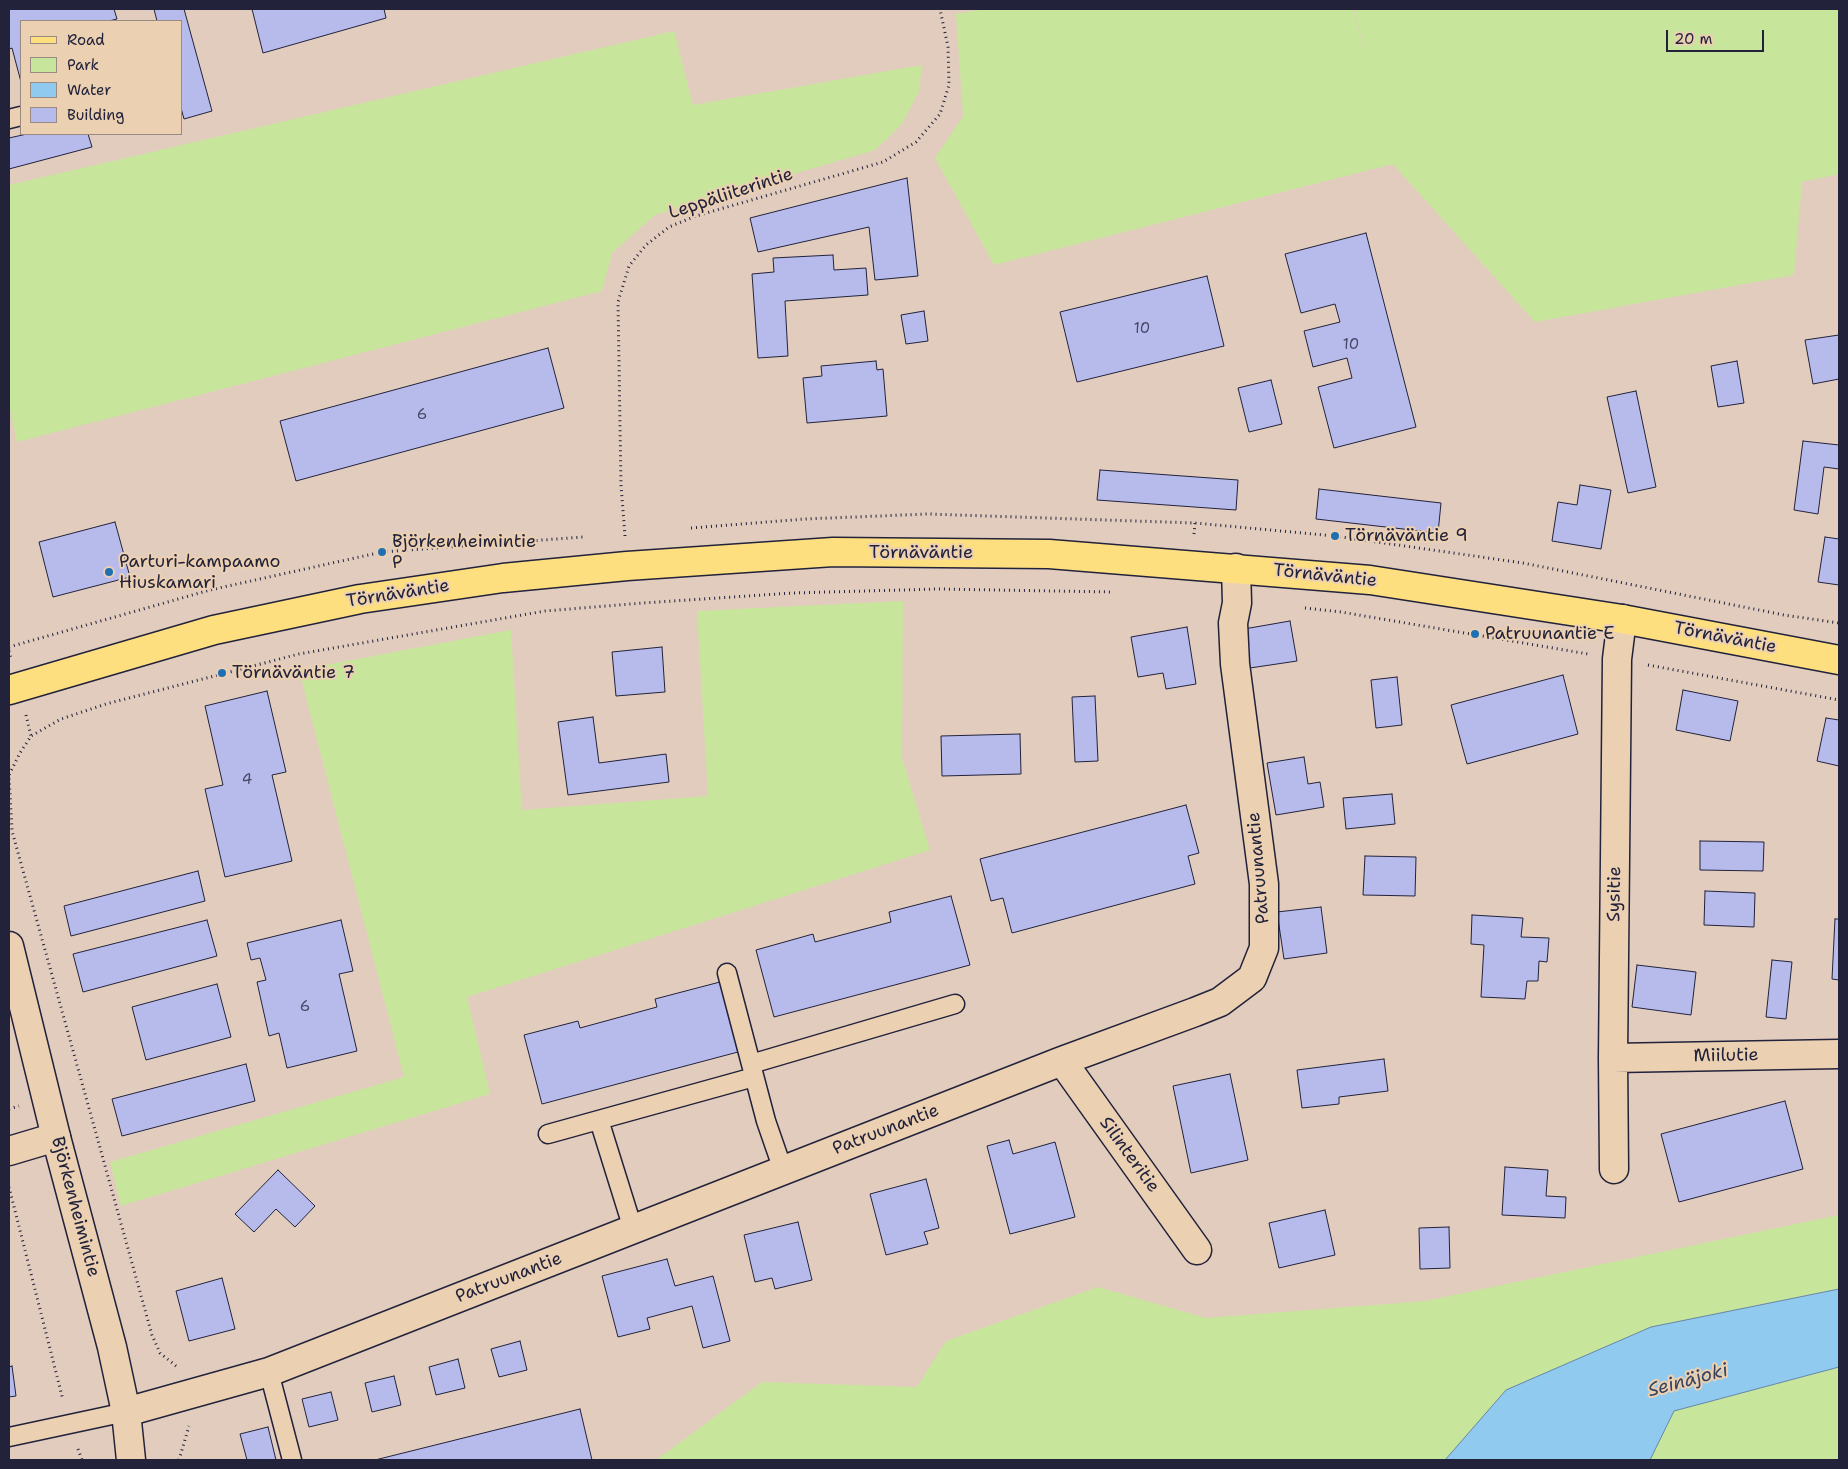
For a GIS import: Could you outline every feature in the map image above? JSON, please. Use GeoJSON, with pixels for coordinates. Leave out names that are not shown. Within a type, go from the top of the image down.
{"type":"FeatureCollection","features":[{"type":"Feature","properties":{"kind":"main road","name":"Törnäväntie"},"geometry":{"type":"LineString","coordinates":[[9,690],[214,630],[360,599],[503,578],[627,566],[833,552],[1049,554],[1370,580],[1622,619],[1839,660]]}},
{"type":"Feature","properties":{"kind":"street","name":"Patruunantie"},"geometry":{"type":"LineString","coordinates":[[126,1412],[270,1372],[782,1170],[1220,1002],[1252,978],[1264,948],[1264,884],[1235,664],[1233,623],[1237,603],[1236,568]]}},
{"type":"Feature","properties":{"kind":"street","name":"Sysitie"},"geometry":{"type":"LineString","coordinates":[[1614,1170],[1613,1058],[1617,660],[1622,619]]}},
{"type":"Feature","properties":{"kind":"street","name":"Björkenheimintie"},"geometry":{"type":"LineString","coordinates":[[9,951],[112,1347],[126,1412],[131,1460]]}},
{"type":"Feature","properties":{"kind":"street","name":"Miilutie"},"geometry":{"type":"LineString","coordinates":[[1613,1058],[1839,1054]]}},
{"type":"Feature","properties":{"kind":"street","name":"Silinteritie"},"geometry":{"type":"LineString","coordinates":[[1062,1061],[1197,1250]]}},
{"type":"Feature","properties":{"kind":"street"},"geometry":{"type":"LineString","coordinates":[[9,1151],[56,1137]]}},
{"type":"Feature","properties":{"kind":"lane"},"geometry":{"type":"LineString","coordinates":[[726,973],[766,1121],[782,1170]]}},
{"type":"Feature","properties":{"kind":"lane"},"geometry":{"type":"LineString","coordinates":[[548,1134],[599,1120],[954,1004]]}},
{"type":"Feature","properties":{"kind":"lane"},"geometry":{"type":"LineString","coordinates":[[599,1120],[633,1229]]}},
{"type":"Feature","properties":{"kind":"lane"},"geometry":{"type":"LineString","coordinates":[[270,1372],[292,1460]]}},
{"type":"Feature","properties":{"kind":"lane"},"geometry":{"type":"LineString","coordinates":[[9,1437],[126,1412]]}},
{"type":"Feature","properties":{"kind":"path","name":"Leppäliiterintie"},"geometry":{"type":"LineString","coordinates":[[627,566],[621,485],[618,302],[629,266],[646,245],[669,228],[696,216],[883,162],[916,142],[940,114],[949,85],[948,46],[940,9]]}},
{"type":"Feature","properties":{"kind":"path"},"geometry":{"type":"LineString","coordinates":[[185,1396],[176,1366],[160,1353],[152,1335],[12,831],[9,775],[20,752],[31,736],[61,719],[106,704],[299,654],[545,612],[792,593],[938,589],[1123,593]]}},
{"type":"Feature","properties":{"kind":"path"},"geometry":{"type":"LineString","coordinates":[[1303,608],[1360,615],[1839,700]]}},
{"type":"Feature","properties":{"kind":"path"},"geometry":{"type":"LineString","coordinates":[[9,1187],[70,1425],[82,1460]]}},
{"type":"Feature","properties":{"kind":"green space"},"geometry":{"type":"Polygon","coordinates":[[[984,9],[1353,9],[1369,70],[1354,9],[1839,9],[1839,174],[1802,182],[1794,275],[1535,322],[1393,164],[994,265],[935,158],[963,116],[956,14],[984,9]]]}},
{"type":"Feature","properties":{"kind":"green space"},"geometry":{"type":"Polygon","coordinates":[[[674,31],[693,105],[922,65],[919,91],[902,124],[875,150],[655,215],[612,253],[602,291],[17,442],[9,405],[9,185],[674,31]]]}},
{"type":"Feature","properties":{"kind":"green space"},"geometry":{"type":"Polygon","coordinates":[[[903,601],[902,758],[930,850],[467,997],[490,1094],[121,1206],[110,1162],[404,1077],[299,670],[511,630],[522,810],[708,796],[697,611],[903,601]]]}},
{"type":"Feature","properties":{"kind":"green space"},"geometry":{"type":"Polygon","coordinates":[[[1839,1215],[1839,1289],[1651,1327],[1506,1390],[1445,1460],[656,1460],[762,1382],[917,1387],[946,1341],[1098,1287],[1206,1318],[1425,1301],[1839,1215]]]}},
{"type":"Feature","properties":{"kind":"green space"},"geometry":{"type":"Polygon","coordinates":[[[1839,1367],[1839,1460],[1650,1460],[1674,1411],[1839,1367]]]}},
{"type":"Feature","properties":{"kind":"water","name":"Seinäjoki"},"geometry":{"type":"Polygon","coordinates":[[[1839,1289],[1839,1367],[1674,1411],[1650,1460],[1445,1460],[1506,1390],[1651,1327],[1839,1289]]]}},
{"type":"Feature","properties":{"kind":"building"},"geometry":{"type":"Polygon","coordinates":[[[9,9],[114,9],[117,19],[113,20],[20,20],[20,78],[12,48],[9,49],[9,9]]]}},
{"type":"Feature","properties":{"kind":"building"},"geometry":{"type":"Polygon","coordinates":[[[154,9],[184,9],[212,111],[184,119],[182,112],[182,20],[157,20],[154,9]]]}},
{"type":"Feature","properties":{"kind":"building"},"geometry":{"type":"Polygon","coordinates":[[[252,9],[384,9],[386,18],[263,53],[252,9]]]}},
{"type":"Feature","properties":{"kind":"building"},"geometry":{"type":"Polygon","coordinates":[[[22,135],[88,135],[92,147],[9,169],[9,138],[22,135]]]}},
{"type":"Feature","properties":{"kind":"building"},"geometry":{"type":"Polygon","coordinates":[[[907,178],[918,276],[875,280],[869,227],[758,252],[750,218],[907,178]]]}},
{"type":"Feature","properties":{"kind":"building"},"geometry":{"type":"Polygon","coordinates":[[[1366,233],[1416,427],[1334,448],[1318,387],[1352,378],[1347,358],[1313,367],[1304,331],[1340,322],[1335,304],[1301,313],[1285,254],[1366,233]]]}},
{"type":"Feature","properties":{"kind":"building"},"geometry":{"type":"Polygon","coordinates":[[[833,255],[834,270],[866,268],[868,295],[785,301],[788,356],[758,358],[752,274],[774,272],[773,258],[833,255]]]}},
{"type":"Feature","properties":{"kind":"building"},"geometry":{"type":"Polygon","coordinates":[[[1207,276],[1224,346],[1077,382],[1060,312],[1207,276]]]}},
{"type":"Feature","properties":{"kind":"building"},"geometry":{"type":"Polygon","coordinates":[[[924,311],[928,341],[906,344],[901,315],[924,311]]]}},
{"type":"Feature","properties":{"kind":"building"},"geometry":{"type":"Polygon","coordinates":[[[1839,335],[1839,379],[1813,384],[1805,340],[1839,335]]]}},
{"type":"Feature","properties":{"kind":"building"},"geometry":{"type":"Polygon","coordinates":[[[548,348],[564,408],[296,481],[280,421],[548,348]]]}},
{"type":"Feature","properties":{"kind":"building"},"geometry":{"type":"Polygon","coordinates":[[[876,361],[877,370],[883,369],[887,416],[807,423],[803,378],[822,376],[821,366],[876,361]]]}},
{"type":"Feature","properties":{"kind":"building"},"geometry":{"type":"Polygon","coordinates":[[[1737,361],[1744,403],[1718,407],[1711,366],[1737,361]]]}},
{"type":"Feature","properties":{"kind":"building"},"geometry":{"type":"Polygon","coordinates":[[[1271,380],[1282,424],[1249,432],[1238,388],[1271,380]]]}},
{"type":"Feature","properties":{"kind":"building"},"geometry":{"type":"Polygon","coordinates":[[[1636,391],[1656,487],[1628,493],[1607,397],[1636,391]]]}},
{"type":"Feature","properties":{"kind":"building"},"geometry":{"type":"Polygon","coordinates":[[[1803,441],[1839,445],[1839,469],[1824,467],[1818,514],[1794,510],[1803,441]]]}},
{"type":"Feature","properties":{"kind":"building"},"geometry":{"type":"Polygon","coordinates":[[[1100,470],[1238,480],[1236,510],[1097,500],[1100,470]]]}},
{"type":"Feature","properties":{"kind":"building"},"geometry":{"type":"Polygon","coordinates":[[[1580,485],[1611,490],[1601,549],[1552,541],[1558,502],[1577,505],[1580,485]]]}},
{"type":"Feature","properties":{"kind":"building"},"geometry":{"type":"Polygon","coordinates":[[[1319,489],[1441,503],[1438,533],[1316,519],[1319,489]]]}},
{"type":"Feature","properties":{"kind":"building"},"geometry":{"type":"Polygon","coordinates":[[[115,522],[130,577],[53,597],[39,542],[115,522]]]}},
{"type":"Feature","properties":{"kind":"building"},"geometry":{"type":"Polygon","coordinates":[[[1825,537],[1839,539],[1839,585],[1818,582],[1825,537]]]}},
{"type":"Feature","properties":{"kind":"building"},"geometry":{"type":"Polygon","coordinates":[[[1290,621],[1297,661],[1250,668],[1244,629],[1290,621]]]}},
{"type":"Feature","properties":{"kind":"building"},"geometry":{"type":"Polygon","coordinates":[[[1187,627],[1196,684],[1166,689],[1163,673],[1138,677],[1131,637],[1187,627]]]}},
{"type":"Feature","properties":{"kind":"building"},"geometry":{"type":"Polygon","coordinates":[[[662,647],[665,692],[616,696],[612,652],[662,647]]]}},
{"type":"Feature","properties":{"kind":"building"},"geometry":{"type":"Polygon","coordinates":[[[1563,675],[1578,734],[1467,764],[1451,705],[1563,675]]]}},
{"type":"Feature","properties":{"kind":"building"},"geometry":{"type":"Polygon","coordinates":[[[1397,677],[1402,725],[1376,728],[1371,680],[1397,677]]]}},
{"type":"Feature","properties":{"kind":"building"},"geometry":{"type":"Polygon","coordinates":[[[1683,690],[1738,701],[1730,741],[1676,730],[1683,690]]]}},
{"type":"Feature","properties":{"kind":"building"},"geometry":{"type":"Polygon","coordinates":[[[267,691],[286,772],[272,775],[292,861],[225,877],[205,789],[223,785],[205,706],[267,691]]]}},
{"type":"Feature","properties":{"kind":"building"},"geometry":{"type":"Polygon","coordinates":[[[1095,696],[1098,761],[1075,762],[1072,697],[1095,696]]]}},
{"type":"Feature","properties":{"kind":"building"},"geometry":{"type":"Polygon","coordinates":[[[593,717],[599,763],[666,754],[669,782],[568,795],[558,722],[593,717]]]}},
{"type":"Feature","properties":{"kind":"building"},"geometry":{"type":"Polygon","coordinates":[[[1826,718],[1839,720],[1839,766],[1817,761],[1826,718]]]}},
{"type":"Feature","properties":{"kind":"building"},"geometry":{"type":"Polygon","coordinates":[[[1020,734],[1021,774],[942,776],[941,736],[1020,734]]]}},
{"type":"Feature","properties":{"kind":"building"},"geometry":{"type":"Polygon","coordinates":[[[1304,757],[1308,784],[1320,782],[1324,807],[1276,815],[1267,763],[1304,757]]]}},
{"type":"Feature","properties":{"kind":"building"},"geometry":{"type":"Polygon","coordinates":[[[1392,794],[1395,824],[1346,829],[1343,798],[1392,794]]]}},
{"type":"Feature","properties":{"kind":"building"},"geometry":{"type":"Polygon","coordinates":[[[1186,805],[1199,853],[1188,856],[1195,884],[1012,933],[1003,898],[991,901],[980,859],[1186,805]]]}},
{"type":"Feature","properties":{"kind":"building"},"geometry":{"type":"Polygon","coordinates":[[[1700,841],[1764,842],[1763,871],[1700,870],[1700,841]]]}},
{"type":"Feature","properties":{"kind":"building"},"geometry":{"type":"Polygon","coordinates":[[[1365,856],[1416,857],[1415,896],[1363,895],[1365,856]]]}},
{"type":"Feature","properties":{"kind":"building"},"geometry":{"type":"Polygon","coordinates":[[[198,871],[205,901],[71,936],[64,906],[198,871]]]}},
{"type":"Feature","properties":{"kind":"building"},"geometry":{"type":"Polygon","coordinates":[[[1705,891],[1755,893],[1754,927],[1704,925],[1705,891]]]}},
{"type":"Feature","properties":{"kind":"building"},"geometry":{"type":"Polygon","coordinates":[[[951,896],[970,965],[774,1017],[756,950],[813,934],[815,942],[891,922],[889,912],[951,896]]]}},
{"type":"Feature","properties":{"kind":"building"},"geometry":{"type":"Polygon","coordinates":[[[1321,907],[1327,953],[1284,959],[1277,912],[1321,907]]]}},
{"type":"Feature","properties":{"kind":"building"},"geometry":{"type":"Polygon","coordinates":[[[1472,915],[1523,918],[1521,937],[1549,938],[1547,962],[1539,961],[1538,981],[1527,981],[1525,999],[1481,997],[1484,945],[1471,944],[1472,915]]]}},
{"type":"Feature","properties":{"kind":"building"},"geometry":{"type":"Polygon","coordinates":[[[1835,919],[1839,919],[1839,980],[1832,979],[1835,919]]]}},
{"type":"Feature","properties":{"kind":"building"},"geometry":{"type":"Polygon","coordinates":[[[207,920],[217,956],[83,992],[73,954],[207,920]]]}},
{"type":"Feature","properties":{"kind":"building"},"geometry":{"type":"Polygon","coordinates":[[[341,920],[353,971],[339,974],[357,1051],[287,1068],[279,1033],[269,1036],[257,982],[266,980],[260,958],[251,960],[247,943],[341,920]]]}},
{"type":"Feature","properties":{"kind":"building"},"geometry":{"type":"Polygon","coordinates":[[[1772,960],[1792,962],[1786,1019],[1766,1017],[1772,960]]]}},
{"type":"Feature","properties":{"kind":"building"},"geometry":{"type":"Polygon","coordinates":[[[1637,965],[1696,972],[1691,1015],[1632,1007],[1637,965]]]}},
{"type":"Feature","properties":{"kind":"building"},"geometry":{"type":"Polygon","coordinates":[[[720,982],[738,1052],[542,1104],[524,1035],[578,1021],[580,1028],[657,1007],[655,999],[720,982]]]}},
{"type":"Feature","properties":{"kind":"building"},"geometry":{"type":"Polygon","coordinates":[[[217,984],[231,1037],[146,1060],[132,1007],[217,984]]]}},
{"type":"Feature","properties":{"kind":"building"},"geometry":{"type":"Polygon","coordinates":[[[1384,1059],[1388,1091],[1339,1097],[1339,1104],[1302,1108],[1297,1070],[1384,1059]]]}},
{"type":"Feature","properties":{"kind":"building"},"geometry":{"type":"Polygon","coordinates":[[[246,1064],[255,1101],[122,1136],[112,1099],[246,1064]]]}},
{"type":"Feature","properties":{"kind":"building"},"geometry":{"type":"Polygon","coordinates":[[[1230,1074],[1248,1160],[1191,1173],[1173,1086],[1230,1074]]]}},
{"type":"Feature","properties":{"kind":"building"},"geometry":{"type":"Polygon","coordinates":[[[1785,1101],[1803,1169],[1679,1202],[1661,1134],[1785,1101]]]}},
{"type":"Feature","properties":{"kind":"building"},"geometry":{"type":"Polygon","coordinates":[[[1009,1140],[1013,1154],[1055,1142],[1075,1217],[1010,1234],[987,1146],[1009,1140]]]}},
{"type":"Feature","properties":{"kind":"building"},"geometry":{"type":"Polygon","coordinates":[[[1505,1167],[1548,1170],[1546,1196],[1566,1197],[1565,1218],[1502,1215],[1505,1167]]]}},
{"type":"Feature","properties":{"kind":"building"},"geometry":{"type":"Polygon","coordinates":[[[278,1170],[315,1206],[295,1227],[276,1209],[254,1232],[235,1214],[278,1170]]]}},
{"type":"Feature","properties":{"kind":"building"},"geometry":{"type":"Polygon","coordinates":[[[926,1179],[939,1228],[924,1232],[928,1244],[886,1255],[870,1194],[926,1179]]]}},
{"type":"Feature","properties":{"kind":"building"},"geometry":{"type":"Polygon","coordinates":[[[1325,1210],[1335,1255],[1279,1268],[1269,1223],[1325,1210]]]}},
{"type":"Feature","properties":{"kind":"building"},"geometry":{"type":"Polygon","coordinates":[[[798,1222],[812,1280],[775,1289],[772,1278],[755,1282],[744,1235],[798,1222]]]}},
{"type":"Feature","properties":{"kind":"building"},"geometry":{"type":"Polygon","coordinates":[[[1449,1227],[1450,1268],[1420,1269],[1419,1228],[1449,1227]]]}},
{"type":"Feature","properties":{"kind":"building"},"geometry":{"type":"Polygon","coordinates":[[[667,1259],[675,1286],[713,1276],[730,1341],[703,1348],[692,1306],[647,1318],[650,1329],[618,1337],[602,1276],[667,1259]]]}},
{"type":"Feature","properties":{"kind":"building"},"geometry":{"type":"Polygon","coordinates":[[[222,1278],[235,1329],[189,1341],[176,1291],[222,1278]]]}},
{"type":"Feature","properties":{"kind":"building"},"geometry":{"type":"Polygon","coordinates":[[[520,1341],[527,1370],[499,1377],[491,1349],[520,1341]]]}},
{"type":"Feature","properties":{"kind":"building"},"geometry":{"type":"Polygon","coordinates":[[[458,1359],[465,1388],[436,1395],[429,1367],[458,1359]]]}},
{"type":"Feature","properties":{"kind":"building"},"geometry":{"type":"Polygon","coordinates":[[[12,1366],[16,1396],[9,1397],[9,1367],[12,1366]]]}},
{"type":"Feature","properties":{"kind":"building"},"geometry":{"type":"Polygon","coordinates":[[[394,1376],[401,1405],[372,1412],[365,1383],[394,1376]]]}},
{"type":"Feature","properties":{"kind":"building"},"geometry":{"type":"Polygon","coordinates":[[[331,1392],[338,1420],[309,1427],[302,1399],[331,1392]]]}},
{"type":"Feature","properties":{"kind":"building"},"geometry":{"type":"Polygon","coordinates":[[[580,1409],[592,1460],[375,1460],[580,1409]]]}},
{"type":"Feature","properties":{"kind":"building"},"geometry":{"type":"Polygon","coordinates":[[[268,1427],[276,1460],[247,1460],[240,1434],[268,1427]]]}},
{"type":"Feature","properties":{"kind":"place","name":"Törnäväntie 9"},"geometry":{"type":"Point","coordinates":[1335,536]}},
{"type":"Feature","properties":{"kind":"place","name":"Björkenheimintie P"},"geometry":{"type":"Point","coordinates":[382,552]}},
{"type":"Feature","properties":{"kind":"place","name":"Parturi-kampaamo Hiuskamari"},"geometry":{"type":"Point","coordinates":[109,572]}},
{"type":"Feature","properties":{"kind":"place","name":"Patruunantie E"},"geometry":{"type":"Point","coordinates":[1475,634]}},
{"type":"Feature","properties":{"kind":"place","name":"Törnäväntie 7"},"geometry":{"type":"Point","coordinates":[222,673]}}]}
